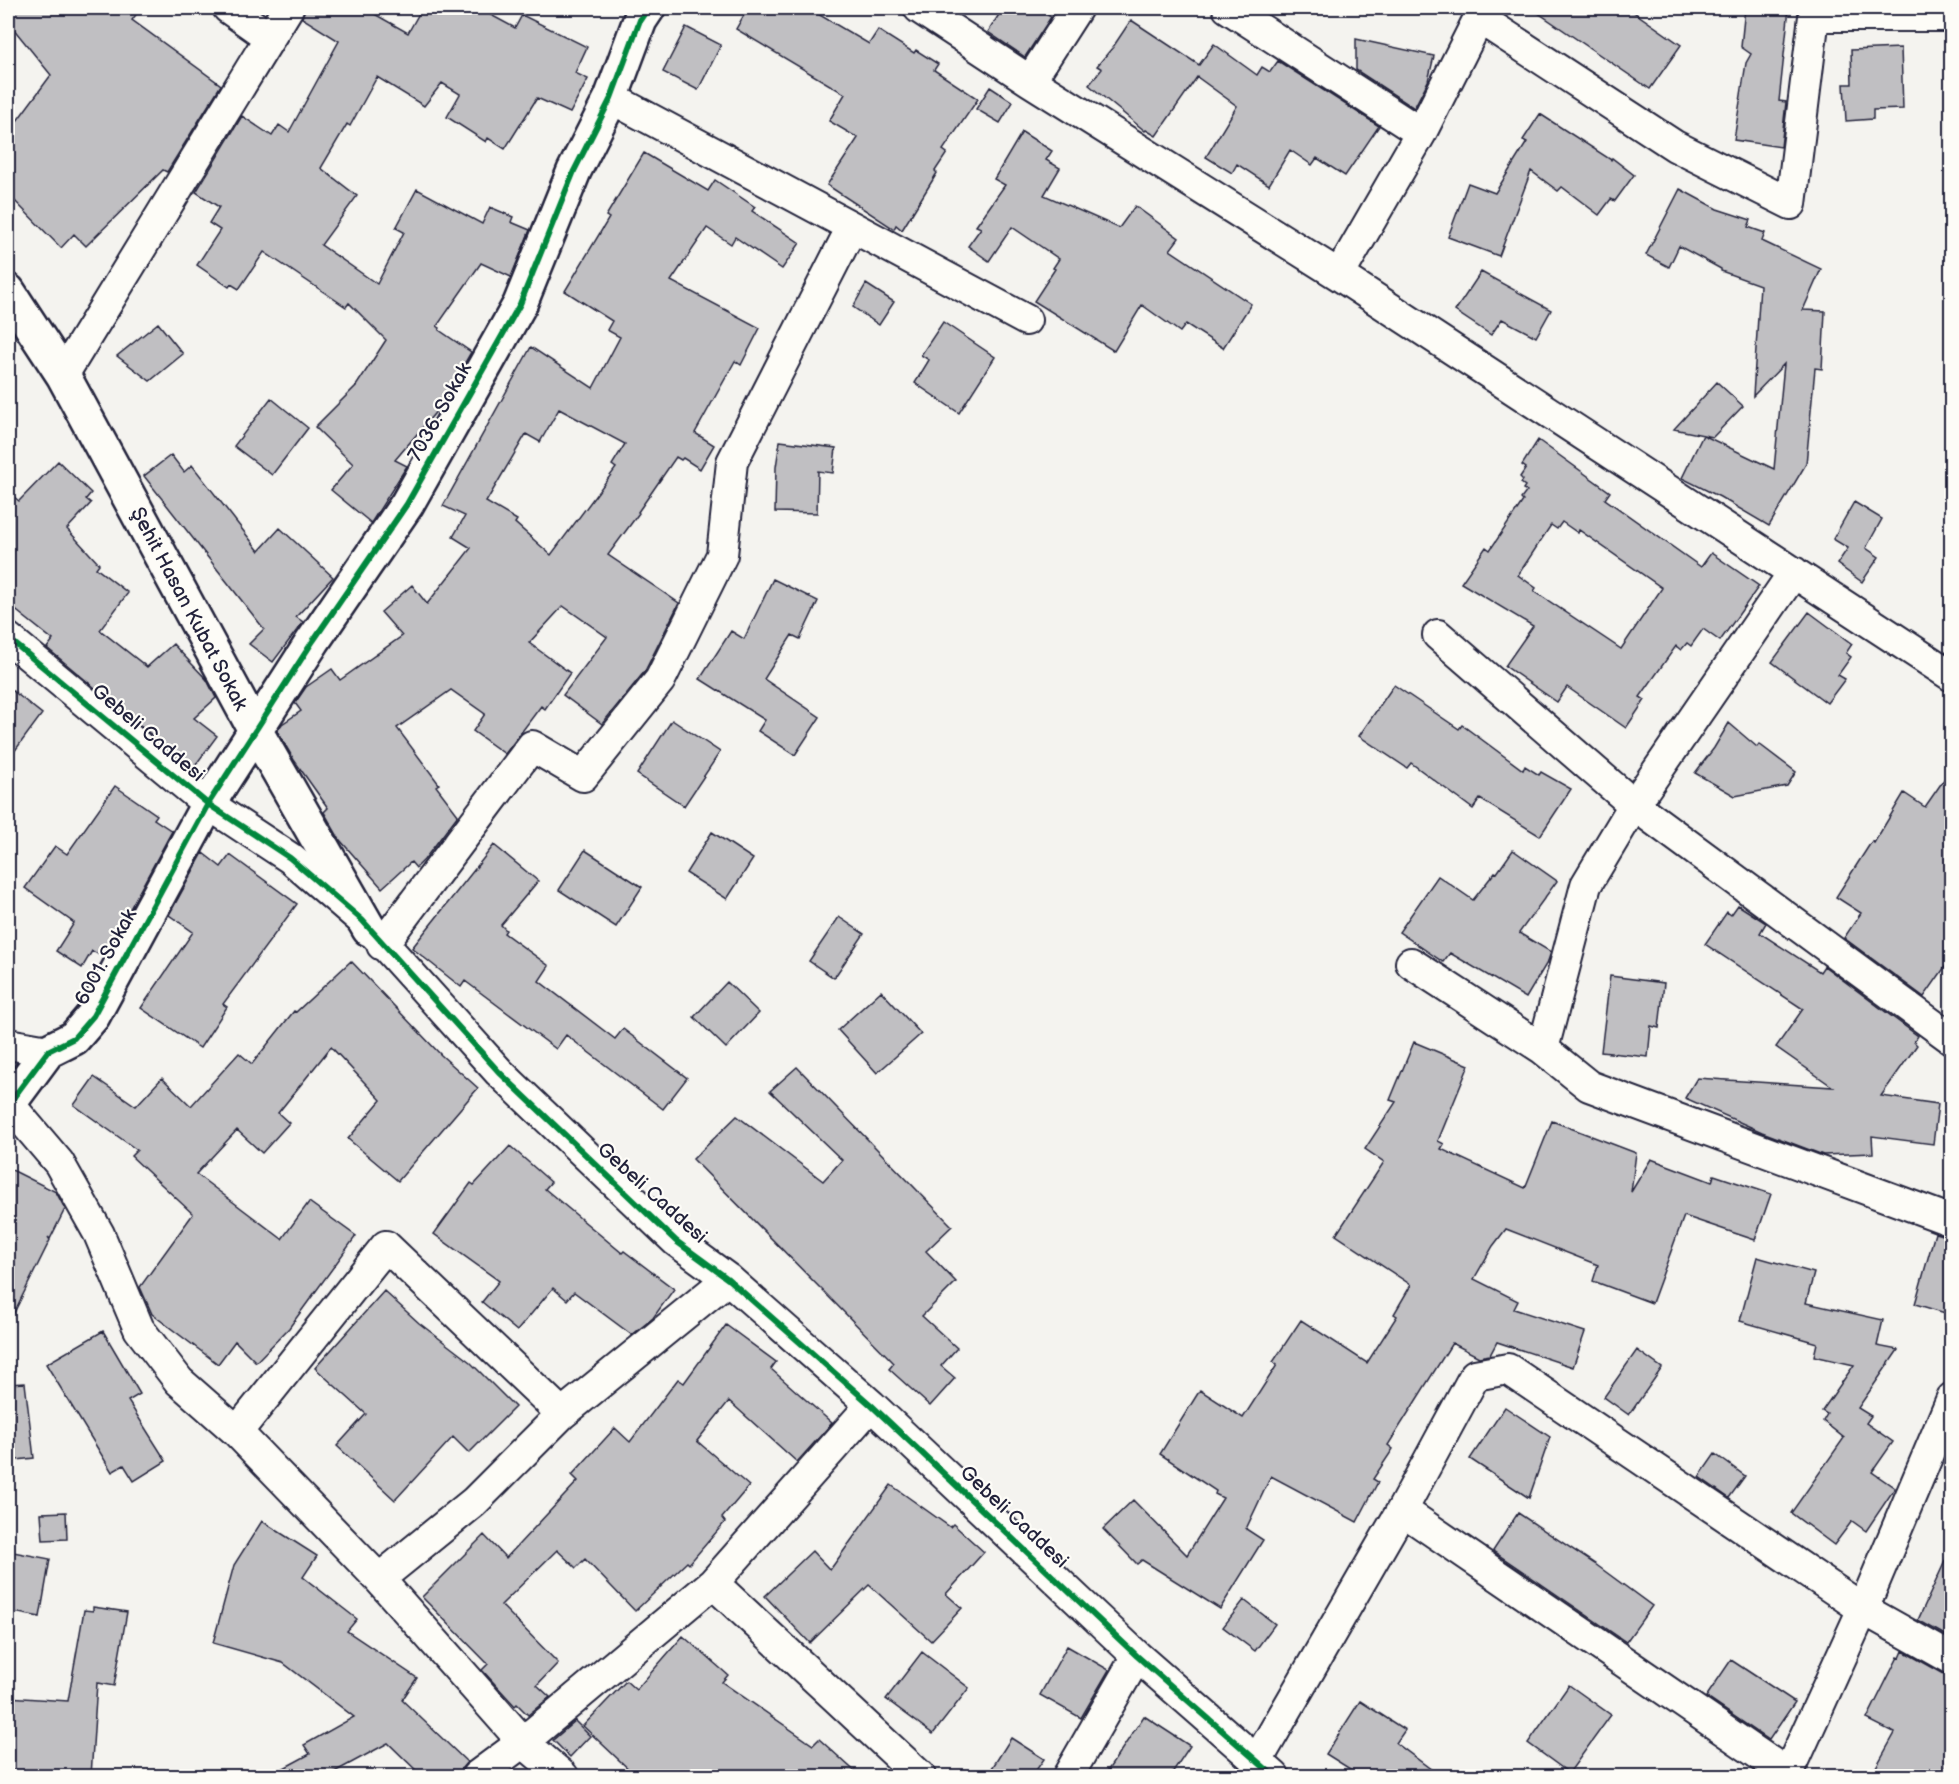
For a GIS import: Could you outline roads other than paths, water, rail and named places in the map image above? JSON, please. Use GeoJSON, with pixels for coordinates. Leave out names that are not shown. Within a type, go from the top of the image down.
{"type":"FeatureCollection","features":[{"type":"Feature","properties":{"kind":"street"},"geometry":{"type":"LineString","coordinates":[[228,8],[269,37]]}},
{"type":"Feature","properties":{"kind":"street"},"geometry":{"type":"LineString","coordinates":[[63,375],[288,8]]}},
{"type":"Feature","properties":{"kind":"street","name":"7036. Sokak"},"geometry":{"type":"LineString","coordinates":[[208,804],[407,504],[520,304],[574,171],[611,98],[640,20],[648,8]]}},
{"type":"Feature","properties":{"kind":"street"},"geometry":{"type":"LineString","coordinates":[[918,8],[1339,275],[1952,676]]}},
{"type":"Feature","properties":{"kind":"street"},"geometry":{"type":"LineString","coordinates":[[1030,81],[1077,8]]}},
{"type":"Feature","properties":{"kind":"street"},"geometry":{"type":"LineString","coordinates":[[1228,8],[1421,133]]}},
{"type":"Feature","properties":{"kind":"street"},"geometry":{"type":"LineString","coordinates":[[1339,275],[1421,133],[1480,13],[1675,146],[1791,204],[1815,12],[1952,16]]}},
{"type":"Feature","properties":{"kind":"street"},"geometry":{"type":"LineString","coordinates":[[611,98],[1026,320]]}},
{"type":"Feature","properties":{"kind":"street"},"geometry":{"type":"LineString","coordinates":[[376,937],[532,746],[583,776],[660,680],[722,555],[732,462],[852,227]]}},
{"type":"Feature","properties":{"kind":"street","name":"Şehit Hasan Kubat Sokak"},"geometry":{"type":"LineString","coordinates":[[8,291],[63,375],[255,730],[376,937]]}},
{"type":"Feature","properties":{"kind":"street"},"geometry":{"type":"LineString","coordinates":[[1543,1049],[1586,885],[1634,805],[1794,572]]}},
{"type":"Feature","properties":{"kind":"street"},"geometry":{"type":"LineString","coordinates":[[1438,635],[1634,805],[1952,1039]]}},
{"type":"Feature","properties":{"kind":"street","name":"Gebeli Caddesi"},"geometry":{"type":"LineString","coordinates":[[8,638],[208,804],[290,858],[362,920],[516,1088],[676,1241],[729,1279],[871,1405],[1137,1656],[1266,1769]]}},
{"type":"Feature","properties":{"kind":"street","name":"6001. Sokak"},"geometry":{"type":"LineString","coordinates":[[8,1104],[48,1051],[74,1038],[93,1016],[208,804]]}},
{"type":"Feature","properties":{"kind":"street"},"geometry":{"type":"LineString","coordinates":[[1411,963],[1543,1049],[1589,1086],[1952,1221]]}},
{"type":"Feature","properties":{"kind":"street"},"geometry":{"type":"LineString","coordinates":[[8,1044],[48,1051]]}},
{"type":"Feature","properties":{"kind":"street"},"geometry":{"type":"LineString","coordinates":[[8,1104],[59,1163],[99,1234],[139,1329],[179,1381],[237,1432],[379,1579],[523,1742],[563,1776]]}},
{"type":"Feature","properties":{"kind":"street"},"geometry":{"type":"LineString","coordinates":[[237,1432],[386,1246],[562,1414]]}},
{"type":"Feature","properties":{"kind":"street"},"geometry":{"type":"LineString","coordinates":[[379,1579],[474,1502],[562,1414],[729,1279]]}},
{"type":"Feature","properties":{"kind":"street"},"geometry":{"type":"LineString","coordinates":[[1266,1769],[1475,1375],[1508,1369],[1863,1609],[1952,1659]]}},
{"type":"Feature","properties":{"kind":"street"},"geometry":{"type":"LineString","coordinates":[[1402,1510],[1788,1775],[1863,1609],[1952,1398]]}},
{"type":"Feature","properties":{"kind":"street"},"geometry":{"type":"LineString","coordinates":[[477,1776],[523,1742],[713,1583],[871,1405]]}},
{"type":"Feature","properties":{"kind":"street"},"geometry":{"type":"LineString","coordinates":[[713,1583],[920,1776]]}},
{"type":"Feature","properties":{"kind":"street"},"geometry":{"type":"LineString","coordinates":[[1068,1776],[1137,1656]]}}]}
